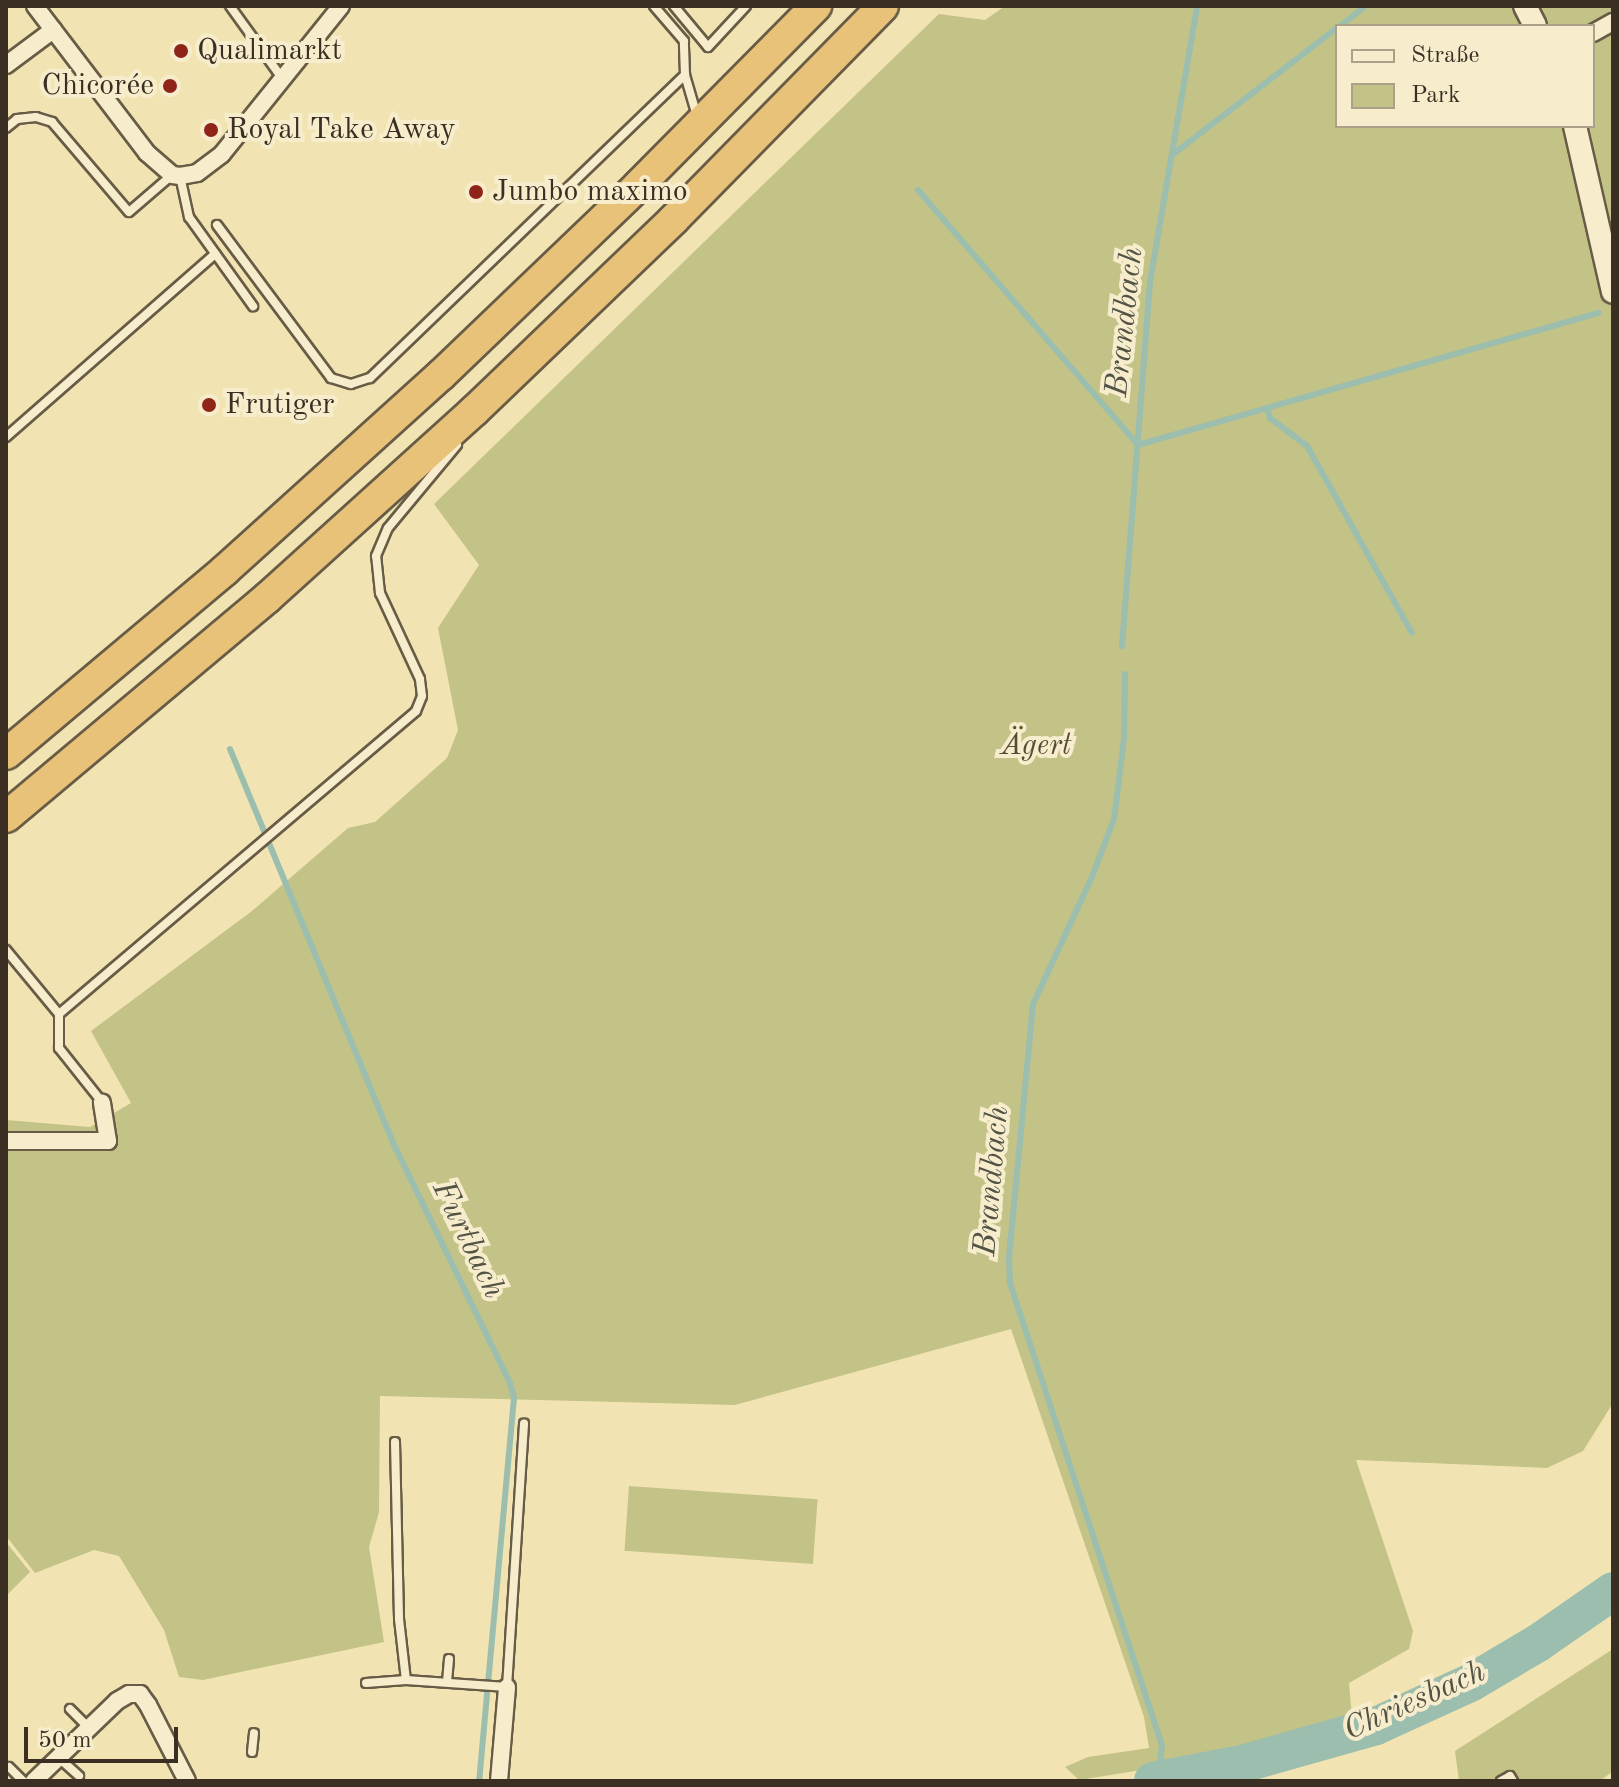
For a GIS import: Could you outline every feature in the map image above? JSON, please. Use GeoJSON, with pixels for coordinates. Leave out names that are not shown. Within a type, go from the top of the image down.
{"type":"FeatureCollection","features":[{"type":"Feature","properties":{"kind":"highway"},"geometry":{"type":"LineString","coordinates":[[6,754],[225,570],[400,413],[700,124],[816,6]]}},
{"type":"Feature","properties":{"kind":"highway"},"geometry":{"type":"LineString","coordinates":[[6,817],[267,598],[512,375],[674,219],[883,6]]}},
{"type":"Feature","properties":{"kind":"street"},"geometry":{"type":"LineString","coordinates":[[35,6],[147,153],[176,175],[197,173],[222,154],[341,6]]}},
{"type":"Feature","properties":{"kind":"street"},"geometry":{"type":"LineString","coordinates":[[1525,6],[1534,24]]}},
{"type":"Feature","properties":{"kind":"street"},"geometry":{"type":"LineString","coordinates":[[1595,32],[1613,22]]}},
{"type":"Feature","properties":{"kind":"street"},"geometry":{"type":"LineString","coordinates":[[6,65],[53,30]]}},
{"type":"Feature","properties":{"kind":"street"},"geometry":{"type":"LineString","coordinates":[[1575,128],[1613,292]]}},
{"type":"Feature","properties":{"kind":"street"},"geometry":{"type":"LineString","coordinates":[[6,1141],[108,1141],[102,1102]]}},
{"type":"Feature","properties":{"kind":"street"},"geometry":{"type":"LineString","coordinates":[[499,1781],[503,1686]]}},
{"type":"Feature","properties":{"kind":"street"},"geometry":{"type":"LineString","coordinates":[[34,1781],[117,1701],[129,1694],[140,1694],[187,1781]]}},
{"type":"Feature","properties":{"kind":"lane"},"geometry":{"type":"LineString","coordinates":[[230,6],[283,79]]}},
{"type":"Feature","properties":{"kind":"lane"},"geometry":{"type":"LineString","coordinates":[[654,6],[684,41],[685,75],[700,124]]}},
{"type":"Feature","properties":{"kind":"lane"},"geometry":{"type":"LineString","coordinates":[[674,6],[708,47],[746,6]]}},
{"type":"Feature","properties":{"kind":"lane"},"geometry":{"type":"LineString","coordinates":[[217,225],[331,378],[351,384],[370,378],[685,75]]}},
{"type":"Feature","properties":{"kind":"lane"},"geometry":{"type":"LineString","coordinates":[[6,128],[17,119],[36,117],[52,122],[129,212],[176,175],[189,217],[253,306]]}},
{"type":"Feature","properties":{"kind":"lane"},"geometry":{"type":"LineString","coordinates":[[6,437],[215,254]]}},
{"type":"Feature","properties":{"kind":"lane"},"geometry":{"type":"LineString","coordinates":[[59,1014],[416,711],[422,696],[420,679],[380,593],[375,572],[376,556],[388,528],[512,375]]}},
{"type":"Feature","properties":{"kind":"lane"},"geometry":{"type":"LineString","coordinates":[[6,950],[59,1014],[59,1048],[102,1102]]}},
{"type":"Feature","properties":{"kind":"lane"},"geometry":{"type":"LineString","coordinates":[[366,1683],[406,1680],[503,1686],[524,1424]]}},
{"type":"Feature","properties":{"kind":"lane"},"geometry":{"type":"LineString","coordinates":[[395,1442],[399,1619],[406,1680]]}},
{"type":"Feature","properties":{"kind":"lane"},"geometry":{"type":"LineString","coordinates":[[447,1682],[449,1659]]}},
{"type":"Feature","properties":{"kind":"lane"},"geometry":{"type":"LineString","coordinates":[[70,1709],[89,1728]]}},
{"type":"Feature","properties":{"kind":"lane"},"geometry":{"type":"LineString","coordinates":[[252,1752],[254,1733]]}},
{"type":"Feature","properties":{"kind":"lane"},"geometry":{"type":"LineString","coordinates":[[58,1757],[79,1776]]}},
{"type":"Feature","properties":{"kind":"lane"},"geometry":{"type":"LineString","coordinates":[[9,1767],[23,1781]]}},
{"type":"Feature","properties":{"kind":"lane"},"geometry":{"type":"LineString","coordinates":[[1501,1781],[1510,1776],[1513,1781]]}},
{"type":"Feature","properties":{"kind":"green space","name":"Ägert"},"geometry":{"type":"Polygon","coordinates":[[[1005,6],[1613,6],[1613,1403],[1583,1451],[1547,1468],[1356,1460],[1413,1631],[1409,1649],[1349,1683],[1352,1717],[1217,1758],[1079,1780],[1065,1767],[1088,1757],[1149,1748],[1144,1717],[1011,1329],[735,1405],[380,1396],[379,1512],[369,1547],[384,1642],[203,1680],[179,1677],[164,1630],[119,1556],[94,1550],[35,1573],[6,1536],[6,1120],[90,1127],[131,1103],[91,1031],[252,911],[348,828],[375,822],[447,758],[458,730],[438,628],[479,565],[434,504],[939,14],[985,20],[1005,6]]]}},
{"type":"Feature","properties":{"kind":"green space"},"geometry":{"type":"Polygon","coordinates":[[[629,1486],[818,1499],[813,1564],[624,1551],[629,1486]]]}},
{"type":"Feature","properties":{"kind":"green space"},"geometry":{"type":"Polygon","coordinates":[[[6,1542],[30,1572],[6,1596],[6,1542]]]}},
{"type":"Feature","properties":{"kind":"green space"},"geometry":{"type":"Polygon","coordinates":[[[1613,1649],[1613,1771],[1600,1781],[1459,1781],[1455,1751],[1613,1649]]]}},
{"type":"Feature","properties":{"kind":"waterway","name":"Brandbach"},"geometry":{"type":"LineString","coordinates":[[1122,646],[1150,282],[1197,6]]}},
{"type":"Feature","properties":{"kind":"waterway"},"geometry":{"type":"LineString","coordinates":[[1343,24],[1366,6]]}},
{"type":"Feature","properties":{"kind":"waterway"},"geometry":{"type":"LineString","coordinates":[[1172,155],[1335,30]]}},
{"type":"Feature","properties":{"kind":"waterway"},"geometry":{"type":"LineString","coordinates":[[918,190],[1138,445],[1598,313]]}},
{"type":"Feature","properties":{"kind":"waterway"},"geometry":{"type":"LineString","coordinates":[[1267,408],[1270,418],[1307,446],[1412,633]]}},
{"type":"Feature","properties":{"kind":"waterway","name":"Brandbach"},"geometry":{"type":"LineString","coordinates":[[1125,674],[1124,739],[1114,819],[1092,877],[1033,1004],[1009,1256],[1010,1283],[1162,1746],[1158,1780]]}},
{"type":"Feature","properties":{"kind":"waterway","name":"Furtbach"},"geometry":{"type":"LineString","coordinates":[[230,749],[396,1149],[510,1383],[514,1398],[479,1781]]}},
{"type":"Feature","properties":{"kind":"waterway","name":"Chriesbach"},"geometry":{"type":"LineString","coordinates":[[1153,1781],[1242,1764],[1376,1726],[1472,1682],[1538,1643],[1613,1591]]}},
{"type":"Feature","properties":{"kind":"place","name":"Qualimarkt"},"geometry":{"type":"Point","coordinates":[181,51]}},
{"type":"Feature","properties":{"kind":"place","name":"Chicorée"},"geometry":{"type":"Point","coordinates":[170,86]}},
{"type":"Feature","properties":{"kind":"place","name":"Royal Take Away"},"geometry":{"type":"Point","coordinates":[211,130]}},
{"type":"Feature","properties":{"kind":"place","name":"Jumbo maximo"},"geometry":{"type":"Point","coordinates":[476,192]}},
{"type":"Feature","properties":{"kind":"place","name":"Frutiger"},"geometry":{"type":"Point","coordinates":[209,405]}}]}
